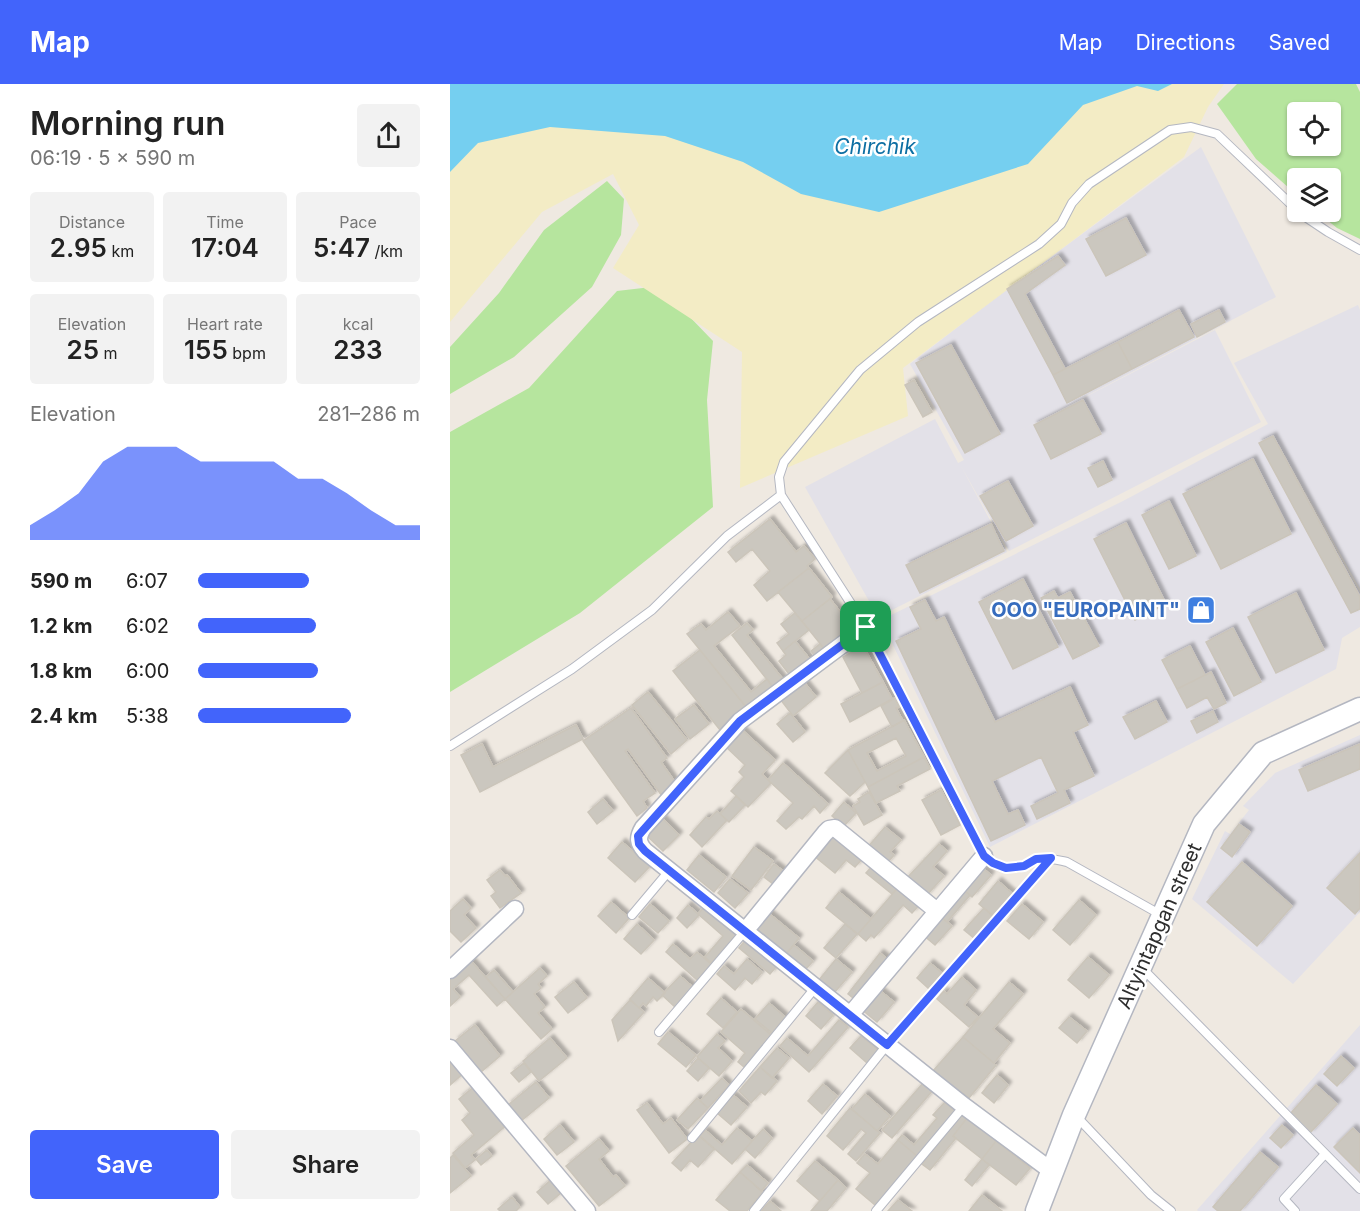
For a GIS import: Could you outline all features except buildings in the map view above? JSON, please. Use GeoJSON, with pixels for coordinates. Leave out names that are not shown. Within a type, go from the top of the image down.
{"type":"FeatureCollection","features":[{"type":"Feature","properties":{"kind":"street"},"geometry":{"type":"LineString","coordinates":[[866,627],[740,721],[643,828],[638,836],[639,844],[669,871],[964,1107],[1053,1172]]}},
{"type":"Feature","properties":{"kind":"street","name":"Altyintapgan street"},"geometry":{"type":"LineString","coordinates":[[1037,1211],[1074,1115],[1204,824],[1263,753],[1360,709]]}},
{"type":"Feature","properties":{"kind":"street"},"geometry":{"type":"LineString","coordinates":[[745,931],[825,832],[835,828],[937,911]]}},
{"type":"Feature","properties":{"kind":"street"},"geometry":{"type":"LineString","coordinates":[[850,1015],[984,856]]}},
{"type":"Feature","properties":{"kind":"street"},"geometry":{"type":"LineString","coordinates":[[450,970],[515,909]]}},
{"type":"Feature","properties":{"kind":"street"},"geometry":{"type":"LineString","coordinates":[[450,1048],[587,1211]]}},
{"type":"Feature","properties":{"kind":"lane"},"geometry":{"type":"LineString","coordinates":[[1163,916],[1066,862],[1051,858],[1036,859],[1024,866],[1006,868],[993,863],[984,856],[866,627],[781,495],[779,477],[783,462],[860,370],[918,322],[1039,244],[1061,224],[1072,203],[1089,183],[1170,130],[1191,126],[1217,134],[1287,201]]}},
{"type":"Feature","properties":{"kind":"lane"},"geometry":{"type":"LineString","coordinates":[[1314,222],[1360,250]]}},
{"type":"Feature","properties":{"kind":"lane"},"geometry":{"type":"LineString","coordinates":[[450,746],[572,669],[652,610],[727,536],[781,495]]}},
{"type":"Feature","properties":{"kind":"lane"},"geometry":{"type":"LineString","coordinates":[[754,1211],[887,1045],[1051,858]]}},
{"type":"Feature","properties":{"kind":"lane"},"geometry":{"type":"LineString","coordinates":[[632,915],[669,871]]}},
{"type":"Feature","properties":{"kind":"lane"},"geometry":{"type":"LineString","coordinates":[[659,1032],[745,931]]}},
{"type":"Feature","properties":{"kind":"lane"},"geometry":{"type":"LineString","coordinates":[[1141,966],[1360,1189]]}},
{"type":"Feature","properties":{"kind":"lane"},"geometry":{"type":"LineString","coordinates":[[692,1137],[815,988]]}},
{"type":"Feature","properties":{"kind":"lane"},"geometry":{"type":"LineString","coordinates":[[876,1211],[964,1107]]}},
{"type":"Feature","properties":{"kind":"lane"},"geometry":{"type":"LineString","coordinates":[[1074,1115],[1151,1196],[1171,1211]]}},
{"type":"Feature","properties":{"kind":"lane"},"geometry":{"type":"LineString","coordinates":[[1295,1211],[1284,1199],[1325,1154]]}},
{"type":"Feature","properties":{"kind":"shaded area"},"geometry":{"type":"Polygon","coordinates":[[[1201,147],[1276,297],[1004,439],[1215,330],[1261,422],[1009,551],[961,466],[1007,552],[878,617],[805,487],[935,419],[958,463],[964,460],[910,364],[1007,289],[1201,147]]]}},
{"type":"Feature","properties":{"kind":"shaded area"},"geometry":{"type":"Polygon","coordinates":[[[1358,305],[1360,310],[1360,589],[1276,440],[1360,593],[1360,627],[1342,638],[1336,669],[990,847],[881,620],[1123,501],[1268,424],[1234,363],[1358,305]]]}},
{"type":"Feature","properties":{"kind":"shaded area"},"geometry":{"type":"Polygon","coordinates":[[[1360,735],[1360,912],[1293,984],[1192,899],[1225,831],[1230,834],[1249,810],[1243,806],[1275,773],[1360,735]]]}},
{"type":"Feature","properties":{"kind":"shaded area"},"geometry":{"type":"Polygon","coordinates":[[[1360,1025],[1360,1211],[1198,1211],[1197,1210],[1360,1025]]]}},
{"type":"Feature","properties":{"kind":"green space"},"geometry":{"type":"Polygon","coordinates":[[[1237,84],[1356,84],[1360,92],[1360,239],[1330,222],[1341,222],[1341,168],[1287,168],[1287,186],[1256,159],[1217,104],[1237,84]]]}},
{"type":"Feature","properties":{"kind":"green space"},"geometry":{"type":"Polygon","coordinates":[[[607,181],[624,199],[621,235],[592,287],[514,357],[450,394],[450,347],[499,293],[544,230],[607,181]]]}},
{"type":"Feature","properties":{"kind":"green space"},"geometry":{"type":"Polygon","coordinates":[[[660,286],[713,341],[707,400],[713,507],[580,613],[450,692],[450,432],[529,388],[617,291],[660,286]]]}},
{"type":"Feature","properties":{"kind":"sand"},"geometry":{"type":"Polygon","coordinates":[[[450,84],[1224,84],[1208,107],[1184,157],[903,368],[908,416],[740,488],[742,352],[613,268],[639,225],[613,174],[542,212],[450,322],[450,84]]]}},
{"type":"Feature","properties":{"kind":"water","name":"Chirchik"},"geometry":{"type":"Polygon","coordinates":[[[450,84],[1172,84],[1158,91],[1137,86],[1083,105],[1028,164],[879,212],[801,194],[743,162],[665,136],[550,127],[478,143],[450,172],[450,84]]]}},
{"type":"Feature","properties":{"kind":"place","name":"OOO \"EUROPAINT\""},"geometry":{"type":"Point","coordinates":[1201,610]}},
{"type":"Feature","properties":{"kind":"route"},"geometry":{"type":"LineString","coordinates":[[866,627],[984,856],[993,863],[1006,868],[1024,866],[1036,859],[1051,858],[887,1045],[645,851],[639,844],[638,836],[740,721],[866,627]]}}]}
